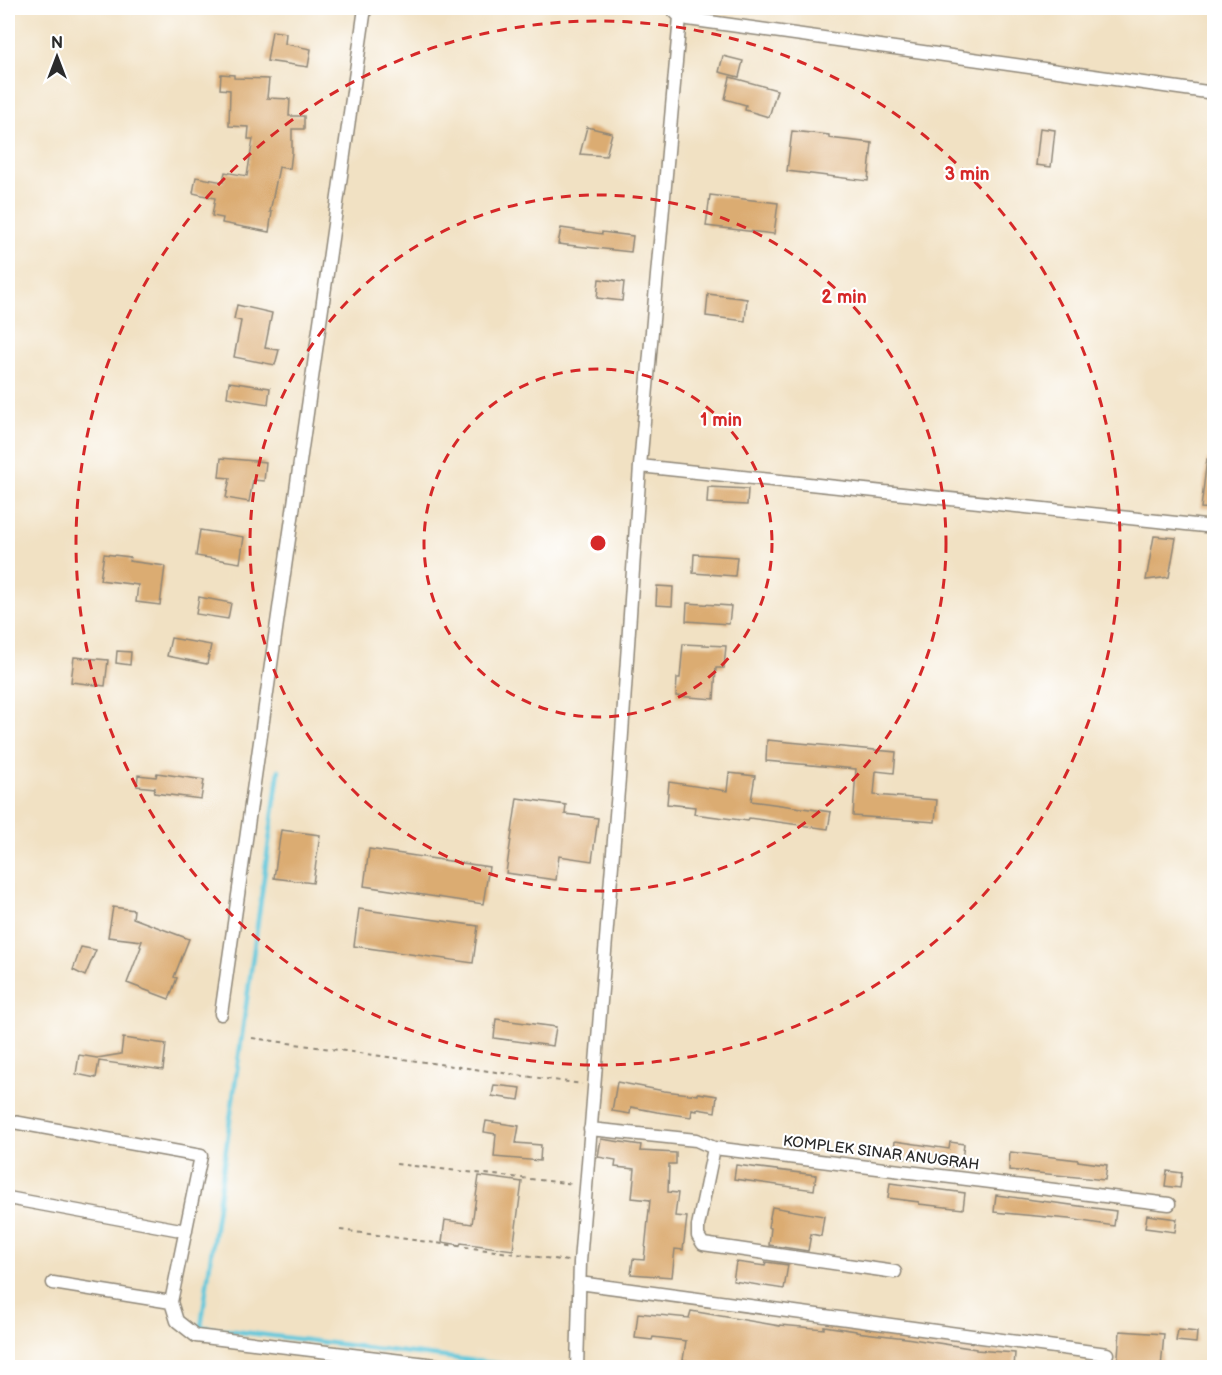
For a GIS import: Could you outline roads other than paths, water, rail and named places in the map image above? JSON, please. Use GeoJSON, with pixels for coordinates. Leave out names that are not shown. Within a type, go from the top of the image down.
{"type":"FeatureCollection","features":[{"type":"Feature","properties":{"kind":"street"},"geometry":{"type":"LineString","coordinates":[[221,1014],[365,8]]}},
{"type":"Feature","properties":{"kind":"street"},"geometry":{"type":"LineString","coordinates":[[577,1368],[580,1262],[620,767],[640,466],[682,13],[1215,93]]}},
{"type":"Feature","properties":{"kind":"street"},"geometry":{"type":"LineString","coordinates":[[640,466],[1215,527]]}},
{"type":"Feature","properties":{"kind":"street"},"geometry":{"type":"LineString","coordinates":[[8,1121],[201,1156],[171,1302],[177,1321],[196,1336],[460,1368]]}},
{"type":"Feature","properties":{"kind":"street","name":"KOMPLEK SINAR ANUGRAH"},"geometry":{"type":"LineString","coordinates":[[590,1129],[696,1140],[714,1148],[1169,1204]]}},
{"type":"Feature","properties":{"kind":"street"},"geometry":{"type":"LineString","coordinates":[[714,1148],[698,1227],[698,1236],[703,1244],[895,1272]]}},
{"type":"Feature","properties":{"kind":"street"},"geometry":{"type":"LineString","coordinates":[[8,1198],[186,1231]]}},
{"type":"Feature","properties":{"kind":"street"},"geometry":{"type":"LineString","coordinates":[[52,1283],[171,1302]]}},
{"type":"Feature","properties":{"kind":"street"},"geometry":{"type":"LineString","coordinates":[[579,1283],[1107,1354]]}},
{"type":"Feature","properties":{"kind":"waterway"},"geometry":{"type":"LineString","coordinates":[[279,770],[201,1327],[533,1368]]}}]}
